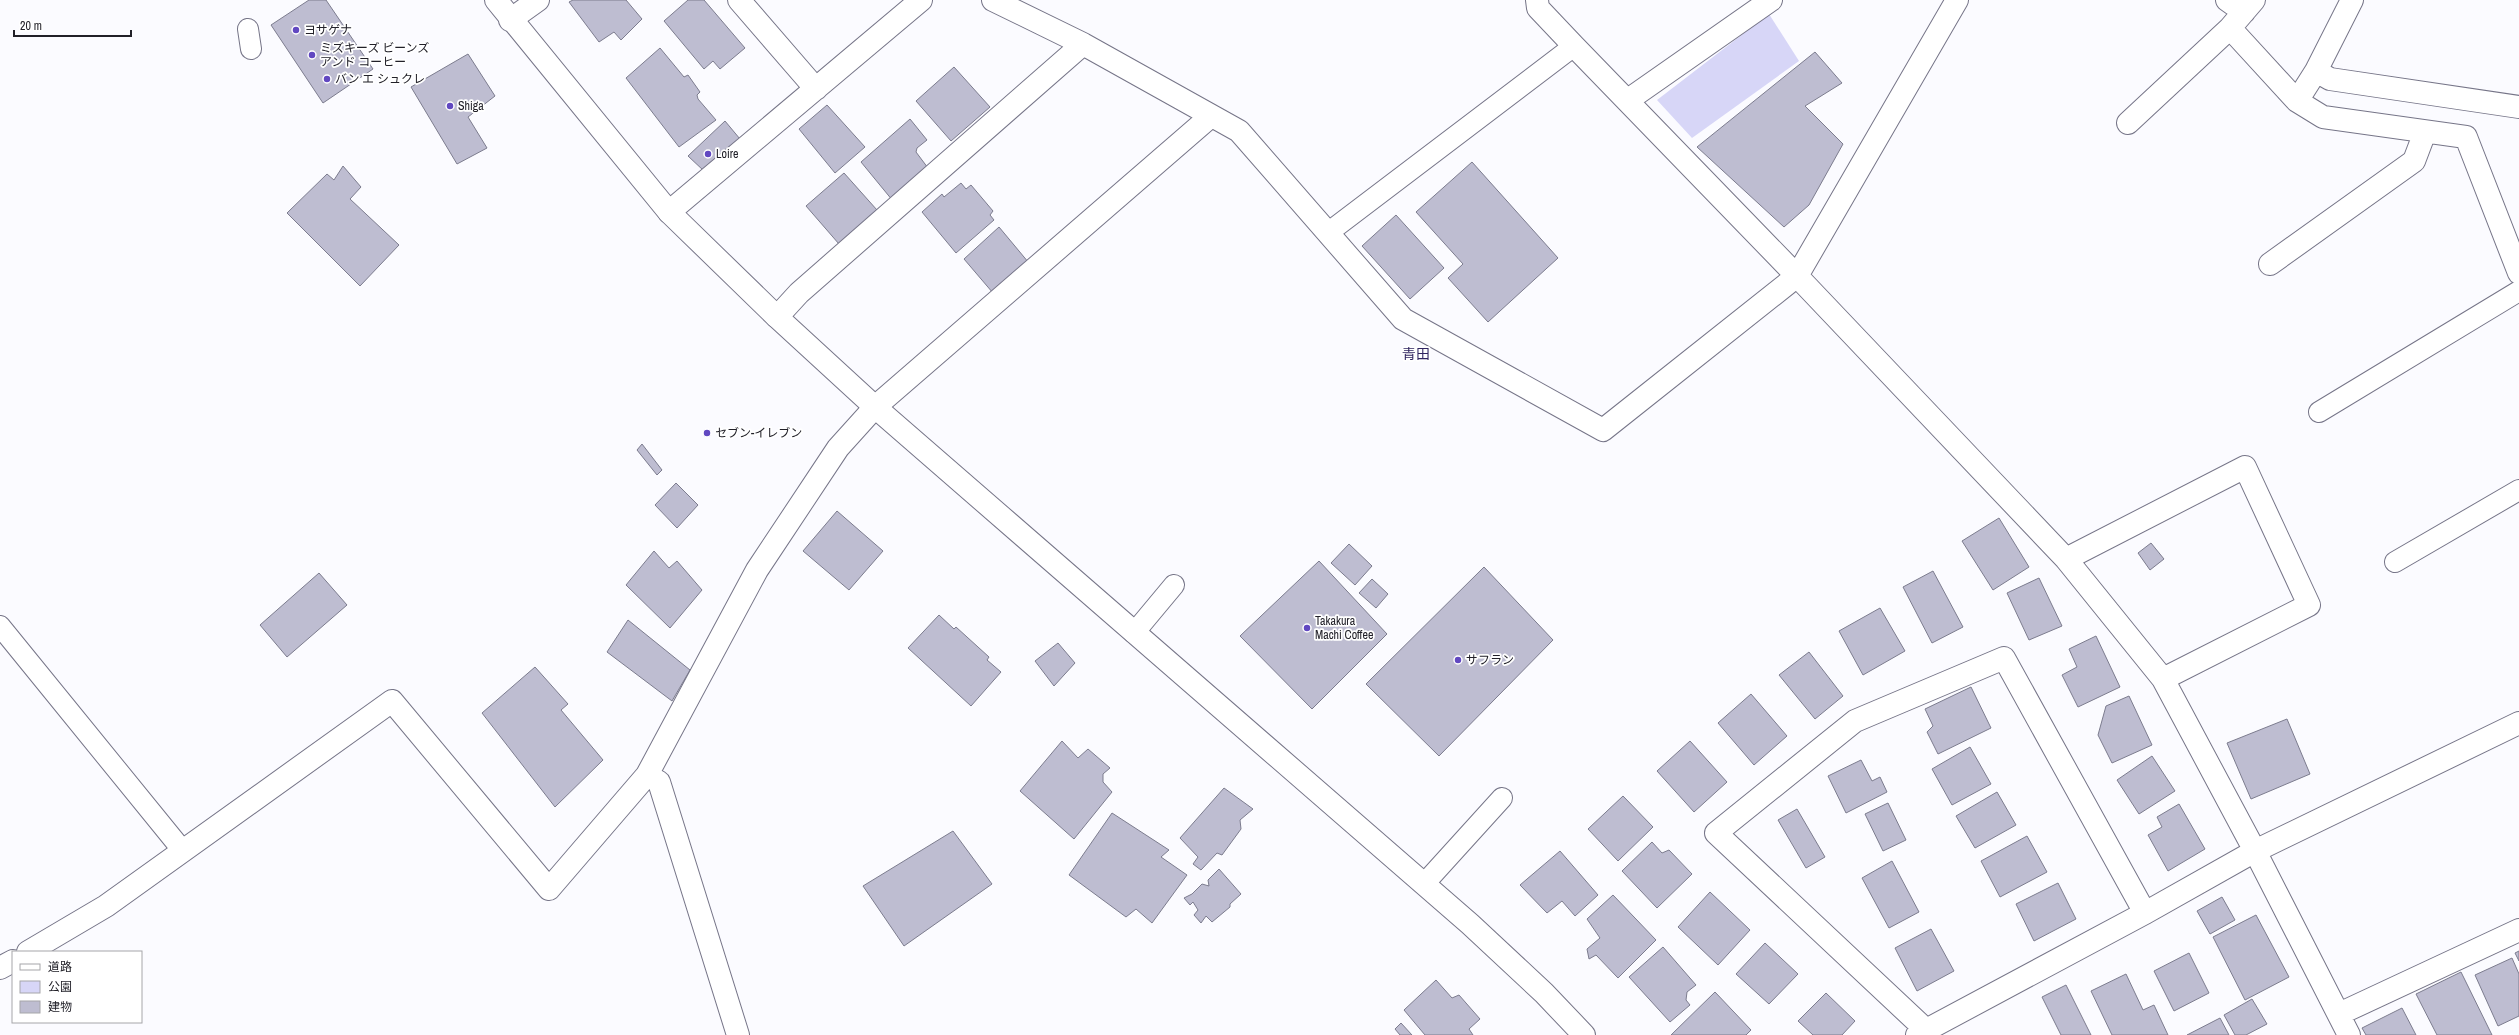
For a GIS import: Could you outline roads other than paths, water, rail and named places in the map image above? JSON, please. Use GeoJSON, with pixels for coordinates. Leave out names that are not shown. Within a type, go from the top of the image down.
{"type":"FeatureCollection","features":[{"type":"Feature","properties":{"kind":"street"},"geometry":{"type":"LineString","coordinates":[[496,0],[510,20],[669,212],[777,317],[875,407],[1424,884],[1544,993],[1584,1035]]}},
{"type":"Feature","properties":{"kind":"street"},"geometry":{"type":"LineString","coordinates":[[510,20],[538,0]]}},
{"type":"Feature","properties":{"kind":"street"},"geometry":{"type":"LineString","coordinates":[[739,0],[816,90]]}},
{"type":"Feature","properties":{"kind":"street"},"geometry":{"type":"LineString","coordinates":[[669,212],[816,90],[921,0]]}},
{"type":"Feature","properties":{"kind":"street"},"geometry":{"type":"LineString","coordinates":[[993,0],[1084,44],[1239,131],[1329,232],[1403,319],[1603,430],[1797,276],[1957,0]]}},
{"type":"Feature","properties":{"kind":"street"},"geometry":{"type":"LineString","coordinates":[[1537,0],[1538,8],[1797,276],[2066,559],[2163,679],[2255,851],[2349,1035]]}},
{"type":"Feature","properties":{"kind":"street"},"geometry":{"type":"LineString","coordinates":[[1628,100],[1771,0]]}},
{"type":"Feature","properties":{"kind":"street"},"geometry":{"type":"LineString","coordinates":[[2297,101],[2316,71],[2352,0]]}},
{"type":"Feature","properties":{"kind":"street"},"geometry":{"type":"LineString","coordinates":[[2128,123],[2239,10],[2297,101],[2323,118],[2466,137],[2519,273]]}},
{"type":"Feature","properties":{"kind":"street"},"geometry":{"type":"LineString","coordinates":[[777,317],[799,293],[1084,44]]}},
{"type":"Feature","properties":{"kind":"street"},"geometry":{"type":"LineString","coordinates":[[2316,71],[2330,79],[2519,107]]}},
{"type":"Feature","properties":{"kind":"street"},"geometry":{"type":"LineString","coordinates":[[30,951],[106,906],[392,701],[549,889],[647,775],[757,570],[838,448],[875,407],[1211,116]]}},
{"type":"Feature","properties":{"kind":"street"},"geometry":{"type":"LineString","coordinates":[[2270,264],[2414,161],[2425,132]]}},
{"type":"Feature","properties":{"kind":"street"},"geometry":{"type":"LineString","coordinates":[[2066,559],[2246,466],[2309,605],[2163,679]]}},
{"type":"Feature","properties":{"kind":"street"},"geometry":{"type":"LineString","coordinates":[[2145,913],[2004,658],[1856,721],[1716,833],[1922,1032],[2145,913],[2255,851],[2519,723]]}},
{"type":"Feature","properties":{"kind":"street"},"geometry":{"type":"LineString","coordinates":[[647,775],[659,782],[738,1035]]}},
{"type":"Feature","properties":{"kind":"street"},"geometry":{"type":"LineString","coordinates":[[2339,1014],[2519,930]]}},
{"type":"Feature","properties":{"kind":"street"},"geometry":{"type":"LineString","coordinates":[[0,968],[12,962]]}},
{"type":"Feature","properties":{"kind":"lane"},"geometry":{"type":"LineString","coordinates":[[248,29],[251,49]]}},
{"type":"Feature","properties":{"kind":"lane"},"geometry":{"type":"LineString","coordinates":[[1329,232],[1574,46]]}},
{"type":"Feature","properties":{"kind":"lane"},"geometry":{"type":"LineString","coordinates":[[2319,412],[2519,291]]}},
{"type":"Feature","properties":{"kind":"lane"},"geometry":{"type":"LineString","coordinates":[[2395,562],[2519,490]]}},
{"type":"Feature","properties":{"kind":"lane"},"geometry":{"type":"LineString","coordinates":[[1134,633],[1174,585]]}},
{"type":"Feature","properties":{"kind":"lane"},"geometry":{"type":"LineString","coordinates":[[0,626],[183,851]]}},
{"type":"Feature","properties":{"kind":"lane"},"geometry":{"type":"LineString","coordinates":[[1424,884],[1502,798]]}},
{"type":"Feature","properties":{"kind":"place","name":"ヨサゲナ"},"geometry":{"type":"Point","coordinates":[296,30]}},
{"type":"Feature","properties":{"kind":"place","name":"ミズキーズ ビーンズ アンド コーヒー"},"geometry":{"type":"Point","coordinates":[312,55]}},
{"type":"Feature","properties":{"kind":"place","name":"バン エ シュクレ"},"geometry":{"type":"Point","coordinates":[327,79]}},
{"type":"Feature","properties":{"kind":"place","name":"Shiga"},"geometry":{"type":"Point","coordinates":[450,106]}},
{"type":"Feature","properties":{"kind":"place","name":"Loire"},"geometry":{"type":"Point","coordinates":[708,154]}},
{"type":"Feature","properties":{"kind":"place","name":"セブン-イレブン"},"geometry":{"type":"Point","coordinates":[707,433]}},
{"type":"Feature","properties":{"kind":"place","name":"Takakura Machi Coffee"},"geometry":{"type":"Point","coordinates":[1307,628]}},
{"type":"Feature","properties":{"kind":"place","name":"サフラン"},"geometry":{"type":"Point","coordinates":[1458,660]}},
{"type":"Feature","properties":{"kind":"district","name":"青田"},"geometry":{"type":"Point","coordinates":[1416,354]}}]}
